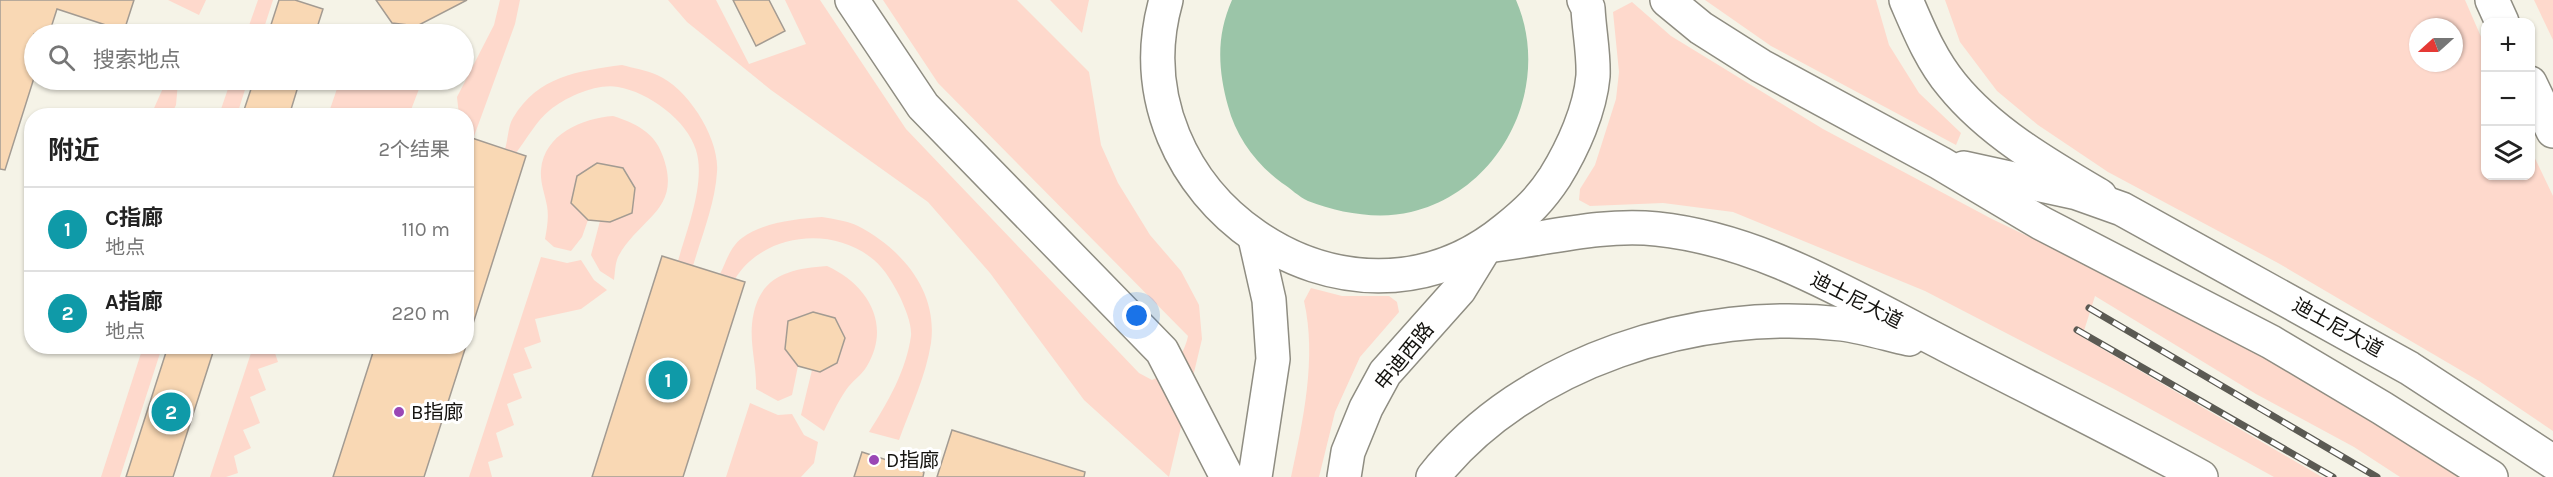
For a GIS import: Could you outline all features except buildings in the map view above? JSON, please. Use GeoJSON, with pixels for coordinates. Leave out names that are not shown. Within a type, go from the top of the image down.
{"type":"FeatureCollection","features":[{"type":"Feature","properties":{"kind":"main road"},"geometry":{"type":"LineString","coordinates":[[852,0],[923,106],[1162,351],[1227,477]]}},
{"type":"Feature","properties":{"kind":"main road"},"geometry":{"type":"LineString","coordinates":[[1166,0],[1157,58],[1162,100],[1174,141],[1195,178],[1222,211],[1255,238],[1285,255],[1318,267],[1364,274],[1421,271],[1454,261],[1486,246],[1539,202],[1576,144],[1593,76],[1588,8],[1584,0]]}},
{"type":"Feature","properties":{"kind":"main road","name":"迪士尼大道"},"geometry":{"type":"LineString","coordinates":[[1667,0],[1701,28],[1761,66],[1940,163],[2041,223],[2271,342],[2382,408],[2491,477]]}},
{"type":"Feature","properties":{"kind":"main road"},"geometry":{"type":"LineString","coordinates":[[1905,0],[1924,43],[1952,86],[2025,148],[2122,209]]}},
{"type":"Feature","properties":{"kind":"main road"},"geometry":{"type":"LineString","coordinates":[[2492,0],[2500,18]]}},
{"type":"Feature","properties":{"kind":"main road"},"geometry":{"type":"LineString","coordinates":[[2535,94],[2553,132]]}},
{"type":"Feature","properties":{"kind":"main road","name":"迪士尼大道"},"geometry":{"type":"LineString","coordinates":[[1940,163],[2078,193],[2122,209],[2409,368],[2553,462]]}},
{"type":"Feature","properties":{"kind":"main road","name":"迪士尼大道"},"geometry":{"type":"LineString","coordinates":[[1486,246],[1612,228],[1657,229],[1730,242],[1789,265],[2109,427],[2201,477]]}},
{"type":"Feature","properties":{"kind":"main road"},"geometry":{"type":"LineString","coordinates":[[1255,238],[1269,300],[1273,359],[1255,477]]}},
{"type":"Feature","properties":{"kind":"main road","name":"申迪西路"},"geometry":{"type":"LineString","coordinates":[[1344,477],[1353,441],[1366,408],[1385,373],[1459,290],[1486,246]]}},
{"type":"Feature","properties":{"kind":"main road"},"geometry":{"type":"LineString","coordinates":[[1433,477],[1446,460],[1507,406],[1579,364],[1649,341],[1716,326],[1772,322],[1842,324],[1952,348]]}},
{"type":"Feature","properties":{"kind":"shaded area"},"geometry":{"type":"Polygon","coordinates":[[[168,0],[206,0],[199,15],[168,0]]]}},
{"type":"Feature","properties":{"kind":"shaded area"},"geometry":{"type":"Polygon","coordinates":[[[258,0],[273,0],[265,24],[250,24],[258,0]]]}},
{"type":"Feature","properties":{"kind":"shaded area"},"geometry":{"type":"Polygon","coordinates":[[[500,0],[520,0],[515,24],[474,136],[474,108],[458,108],[457,97],[461,90],[474,90],[474,64],[494,25],[500,0]]]}},
{"type":"Feature","properties":{"kind":"shaded area"},"geometry":{"type":"Polygon","coordinates":[[[668,0],[716,0],[749,64],[806,44],[785,0],[820,0],[906,129],[1139,373],[1152,380],[1165,373],[1175,362],[1188,336],[938,83],[883,0],[1017,0],[1089,72],[1101,145],[1118,183],[1150,235],[1181,271],[1199,305],[1202,339],[1169,477],[1084,400],[990,273],[928,202],[771,90],[687,22],[668,0]]]}},
{"type":"Feature","properties":{"kind":"shaded area"},"geometry":{"type":"Polygon","coordinates":[[[1050,0],[1089,0],[1082,33],[1050,0]]]}},
{"type":"Feature","properties":{"kind":"shaded area"},"geometry":{"type":"Polygon","coordinates":[[[1232,0],[1516,0],[1526,33],[1528,66],[1523,99],[1512,130],[1494,158],[1471,182],[1443,200],[1411,212],[1385,215],[1359,214],[1308,201],[1264,167],[1248,149],[1236,128],[1222,79],[1220,53],[1223,27],[1232,0]]]}},
{"type":"Feature","properties":{"kind":"shaded area"},"geometry":{"type":"Polygon","coordinates":[[[1705,0],[1876,0],[1889,45],[1919,93],[1961,133],[1956,145],[1771,46],[1705,0]]]}},
{"type":"Feature","properties":{"kind":"shaded area"},"geometry":{"type":"Polygon","coordinates":[[[1945,0],[2465,0],[2481,37],[2481,180],[2535,180],[2535,158],[2553,196],[2553,431],[2479,381],[2278,263],[2108,172],[2038,125],[1997,91],[1960,42],[1945,0]]]}},
{"type":"Feature","properties":{"kind":"shaded area"},"geometry":{"type":"Polygon","coordinates":[[[2534,0],[2553,0],[2553,40],[2534,0]]]}},
{"type":"Feature","properties":{"kind":"shaded area"},"geometry":{"type":"Polygon","coordinates":[[[1632,2],[1671,36],[1823,129],[1992,219],[2168,304],[2333,395],[2461,477],[2400,477],[2354,447],[2256,394],[2095,296],[2082,337],[2322,477],[2274,477],[2114,389],[1925,291],[1733,212],[1663,203],[1590,206],[1579,200],[1580,189],[1595,165],[1616,99],[1619,72],[1613,12],[1632,2]]]}},
{"type":"Feature","properties":{"kind":"shaded area"},"geometry":{"type":"Polygon","coordinates":[[[622,65],[644,70],[669,82],[690,103],[708,130],[717,159],[716,184],[693,266],[678,261],[697,191],[699,176],[696,150],[684,128],[665,109],[653,101],[618,87],[591,89],[564,100],[545,114],[516,153],[505,149],[513,118],[534,93],[547,84],[575,73],[622,65]]]}},
{"type":"Feature","properties":{"kind":"shaded area"},"geometry":{"type":"Polygon","coordinates":[[[162,90],[177,90],[174,108],[154,108],[162,90]]]}},
{"type":"Feature","properties":{"kind":"shaded area"},"geometry":{"type":"Polygon","coordinates":[[[228,90],[245,90],[239,108],[221,108],[228,90]]]}},
{"type":"Feature","properties":{"kind":"shaded area"},"geometry":{"type":"Polygon","coordinates":[[[337,90],[419,90],[412,108],[330,108],[337,90]]]}},
{"type":"Feature","properties":{"kind":"shaded area"},"geometry":{"type":"Polygon","coordinates":[[[613,116],[636,125],[649,134],[662,154],[667,173],[667,188],[663,201],[618,257],[614,280],[600,271],[591,255],[600,221],[635,188],[624,168],[597,163],[577,176],[571,203],[588,220],[582,237],[571,251],[554,247],[545,239],[548,210],[541,175],[544,157],[557,138],[578,124],[613,116]]]}},
{"type":"Feature","properties":{"kind":"shaded area"},"geometry":{"type":"Polygon","coordinates":[[[822,217],[854,224],[889,247],[914,274],[929,306],[932,324],[929,355],[899,440],[869,432],[901,374],[911,336],[909,321],[900,297],[889,277],[874,260],[857,249],[839,242],[800,239],[780,244],[763,252],[747,264],[735,279],[720,274],[734,246],[742,238],[760,228],[780,222],[822,217]]]}},
{"type":"Feature","properties":{"kind":"shaded area"},"geometry":{"type":"Polygon","coordinates":[[[541,257],[567,263],[581,260],[594,280],[607,290],[581,309],[535,319],[541,342],[524,348],[532,368],[513,374],[522,398],[507,404],[514,425],[496,433],[503,457],[488,462],[492,477],[469,477],[541,257]]]}},
{"type":"Feature","properties":{"kind":"shaded area"},"geometry":{"type":"Polygon","coordinates":[[[827,266],[854,283],[864,294],[876,321],[877,335],[867,366],[846,390],[824,431],[801,415],[812,370],[820,372],[837,363],[845,338],[835,318],[813,312],[789,321],[785,349],[798,366],[792,395],[778,401],[756,389],[752,324],[760,296],[776,278],[799,270],[827,266]]]}},
{"type":"Feature","properties":{"kind":"shaded area"},"geometry":{"type":"Polygon","coordinates":[[[1311,288],[1342,296],[1389,296],[1397,302],[1399,312],[1360,357],[1335,412],[1319,477],[1291,477],[1307,389],[1309,345],[1304,301],[1311,288]]]}},
{"type":"Feature","properties":{"kind":"shaded area"},"geometry":{"type":"Polygon","coordinates":[[[141,354],[160,354],[120,477],[101,477],[141,354]]]}},
{"type":"Feature","properties":{"kind":"shaded area"},"geometry":{"type":"Polygon","coordinates":[[[251,354],[275,354],[278,362],[258,369],[266,390],[250,397],[260,423],[243,430],[251,448],[234,456],[238,473],[226,477],[210,477],[251,354]]]}},
{"type":"Feature","properties":{"kind":"shaded area"},"geometry":{"type":"Polygon","coordinates":[[[750,403],[778,415],[792,414],[804,435],[818,442],[814,463],[801,477],[726,477],[750,403]]]}},
{"type":"Feature","properties":{"kind":"railway"},"geometry":{"type":"LineString","coordinates":[[2089,308],[2377,477]]}},
{"type":"Feature","properties":{"kind":"railway"},"geometry":{"type":"LineString","coordinates":[[2077,330],[2333,477]]}},
{"type":"Feature","properties":{"kind":"place","name":"C指廊"},"geometry":{"type":"Point","coordinates":[668,380]}},
{"type":"Feature","properties":{"kind":"place","name":"A指廊"},"geometry":{"type":"Point","coordinates":[171,412]}},
{"type":"Feature","properties":{"kind":"place","name":"B指廊"},"geometry":{"type":"Point","coordinates":[399,412]}},
{"type":"Feature","properties":{"kind":"place","name":"D指廊"},"geometry":{"type":"Point","coordinates":[874,460]}}]}
